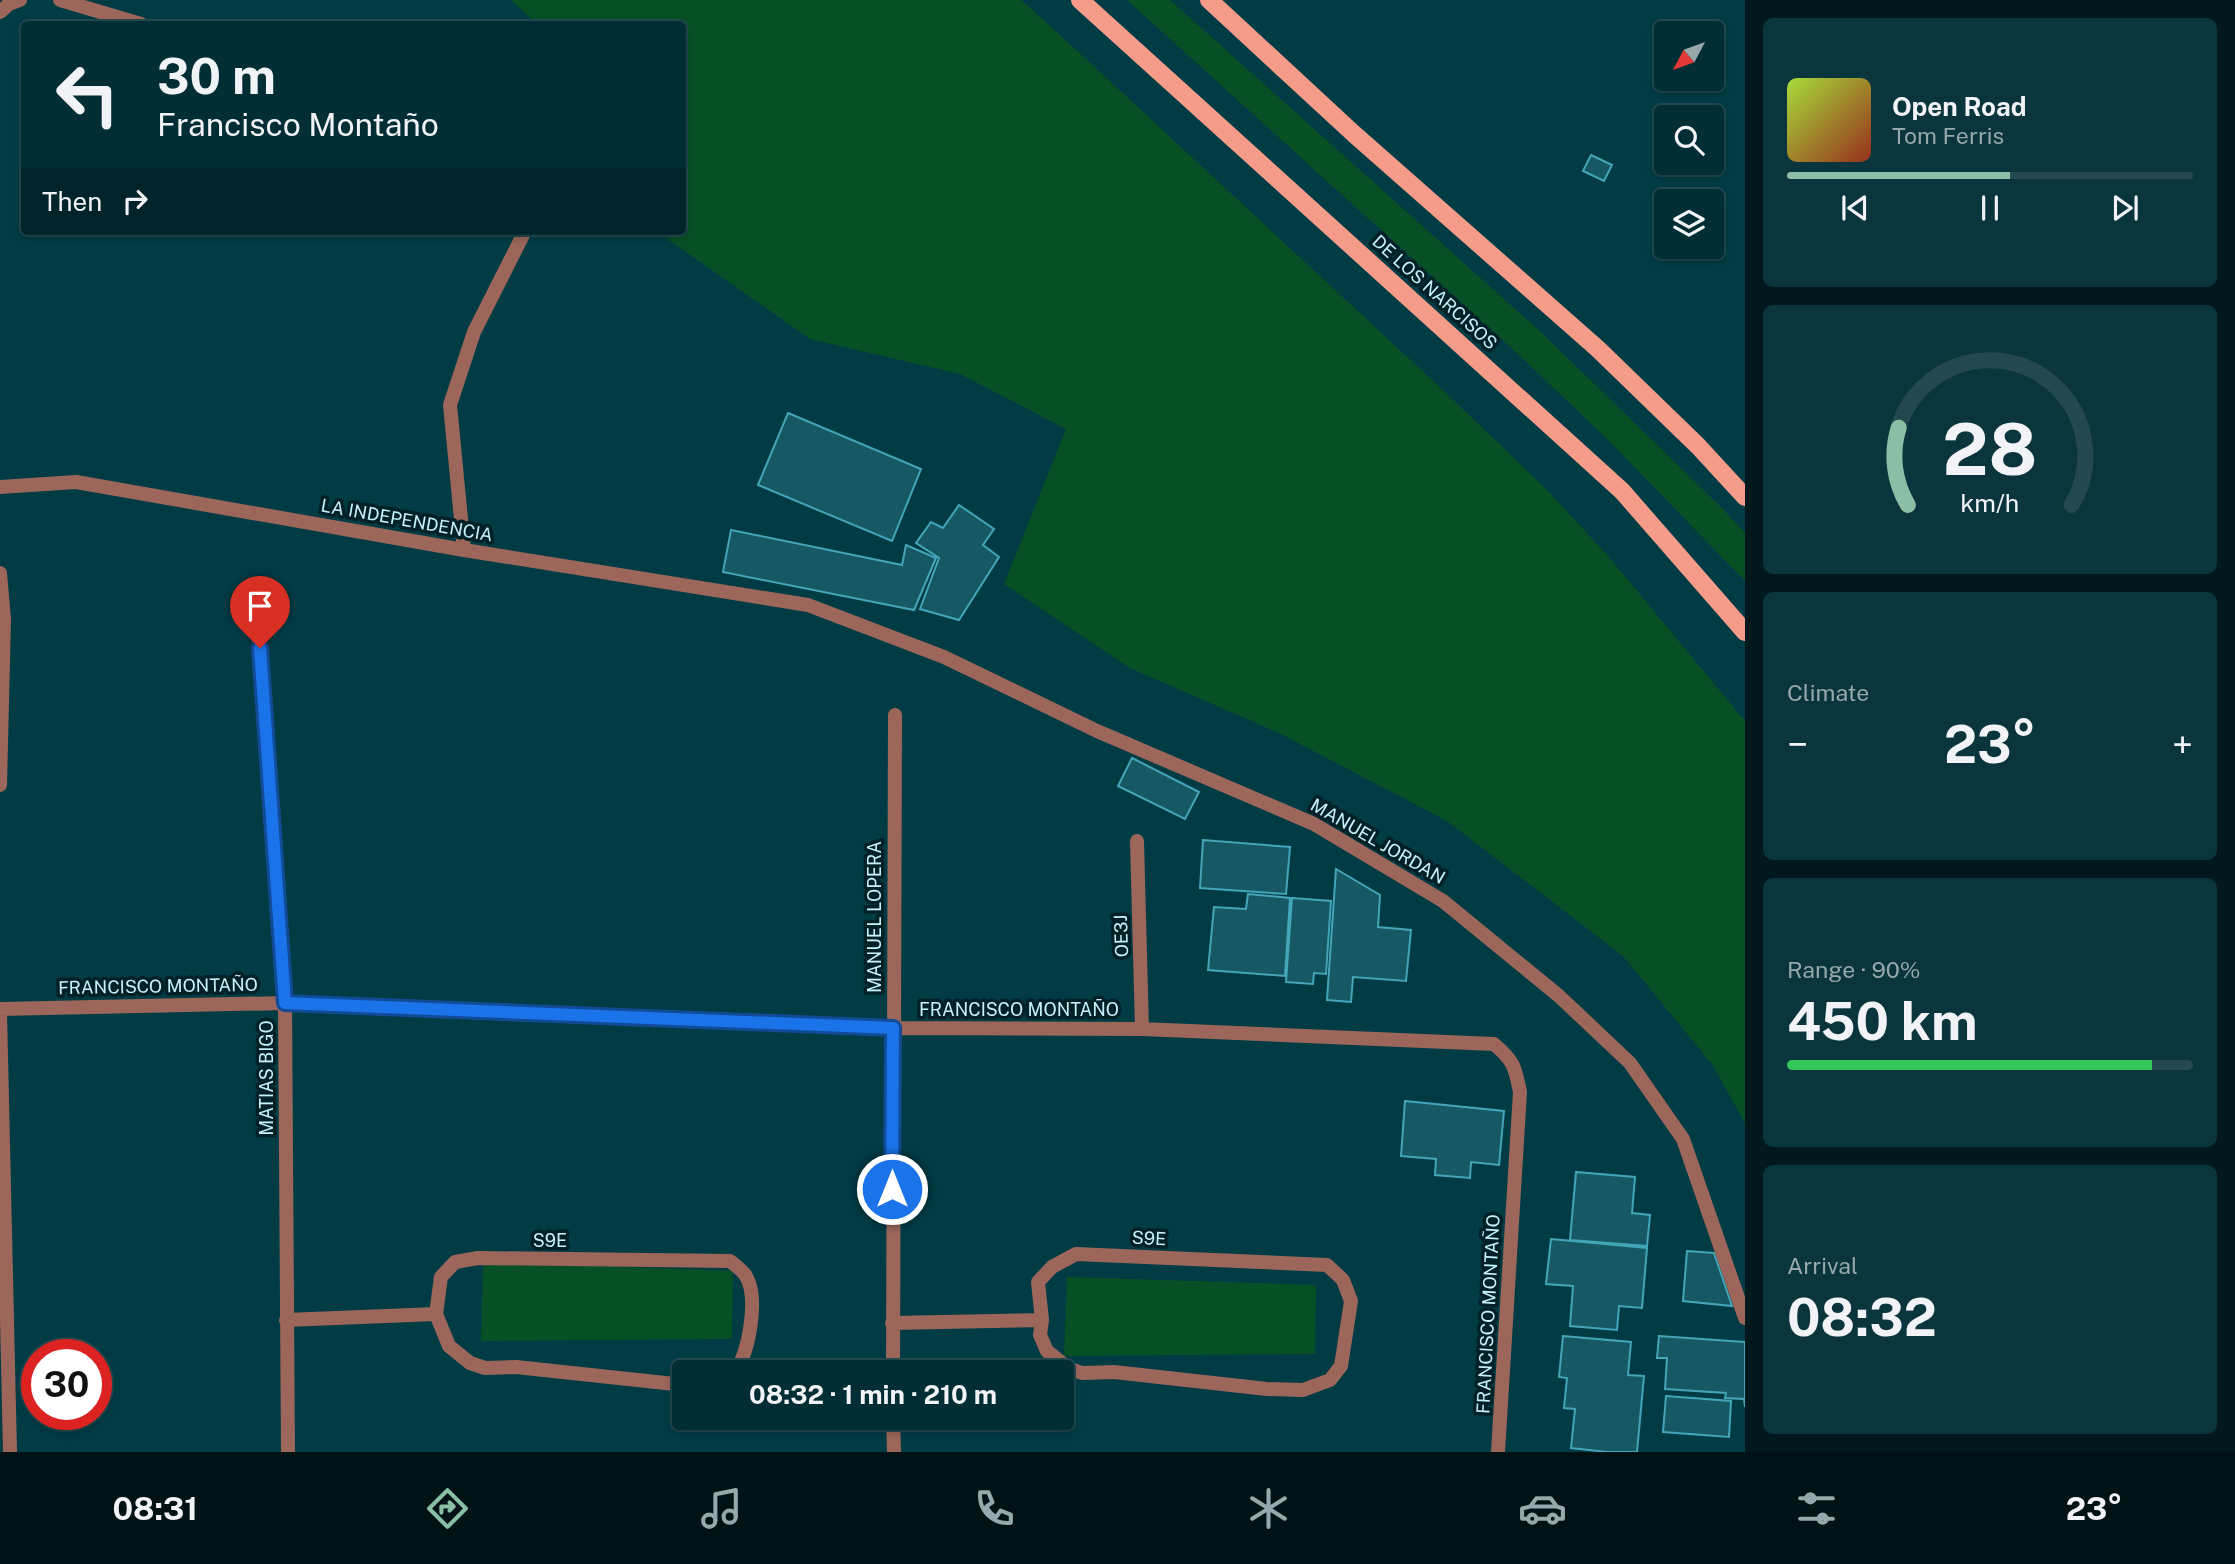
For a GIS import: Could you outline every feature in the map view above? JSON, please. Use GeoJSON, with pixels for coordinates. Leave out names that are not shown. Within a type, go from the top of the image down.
{"type":"FeatureCollection","features":[{"type":"Feature","properties":{"kind":"main road","name":"DE LOS NARCISOS"},"geometry":{"type":"LineString","coordinates":[[1080,0],[1622,491],[1745,632]]}},
{"type":"Feature","properties":{"kind":"main road"},"geometry":{"type":"LineString","coordinates":[[1209,0],[1354,134],[1598,349],[1698,446],[1745,497]]}},
{"type":"Feature","properties":{"kind":"street"},"geometry":{"type":"LineString","coordinates":[[0,12],[9,4],[20,0]]}},
{"type":"Feature","properties":{"kind":"street"},"geometry":{"type":"LineString","coordinates":[[60,0],[131,21]]}},
{"type":"Feature","properties":{"kind":"street"},"geometry":{"type":"LineString","coordinates":[[464,550],[450,405],[474,332],[523,235]]}},
{"type":"Feature","properties":{"kind":"street","name":"LA INDEPENDENCIA"},"geometry":{"type":"LineString","coordinates":[[0,487],[76,482],[464,550],[807,605]]}},
{"type":"Feature","properties":{"kind":"street"},"geometry":{"type":"LineString","coordinates":[[0,573],[0,785]]}},
{"type":"Feature","properties":{"kind":"street","name":"MANUEL JORDAN"},"geometry":{"type":"LineString","coordinates":[[807,605],[944,656],[1097,731],[1314,824],[1443,901],[1559,996],[1630,1063],[1683,1139],[1745,1318]]}},
{"type":"Feature","properties":{"kind":"street","name":"MATIAS BIGO"},"geometry":{"type":"LineString","coordinates":[[258,621],[285,1003],[288,1452]]}},
{"type":"Feature","properties":{"kind":"street","name":"MANUEL LOPERA"},"geometry":{"type":"LineString","coordinates":[[893,1360],[895,715]]}},
{"type":"Feature","properties":{"kind":"street","name":"OE3J"},"geometry":{"type":"LineString","coordinates":[[1138,841],[1143,1029]]}},
{"type":"Feature","properties":{"kind":"street","name":"FRANCISCO MONTAÑO"},"geometry":{"type":"LineString","coordinates":[[0,1011],[285,1003],[893,1028],[1143,1029],[1494,1044],[1509,1056],[1516,1071],[1520,1093],[1499,1452]]}},
{"type":"Feature","properties":{"kind":"street"},"geometry":{"type":"LineString","coordinates":[[0,1011],[10,1452]]}},
{"type":"Feature","properties":{"kind":"street","name":"S9E"},"geometry":{"type":"LineString","coordinates":[[1076,1254],[1327,1265],[1343,1280],[1351,1301],[1341,1366],[1330,1380],[1303,1390],[1114,1372],[1082,1373],[1068,1368],[1047,1351],[1040,1335],[1042,1320],[1038,1282],[1052,1267],[1076,1254]]}},
{"type":"Feature","properties":{"kind":"street","name":"S9E"},"geometry":{"type":"LineString","coordinates":[[436,1314],[441,1278],[455,1262],[478,1258],[730,1261],[745,1275],[753,1296],[743,1360]]}},
{"type":"Feature","properties":{"kind":"street"},"geometry":{"type":"LineString","coordinates":[[286,1320],[436,1314],[449,1346],[470,1363],[485,1368],[516,1367],[672,1384]]}},
{"type":"Feature","properties":{"kind":"street"},"geometry":{"type":"LineString","coordinates":[[892,1323],[1042,1320]]}},
{"type":"Feature","properties":{"kind":"street"},"geometry":{"type":"LineString","coordinates":[[893,1430],[894,1452]]}},
{"type":"Feature","properties":{"kind":"green space"},"geometry":{"type":"Polygon","coordinates":[[[511,0],[1021,0],[1059,34],[1546,489],[1609,557],[1745,721],[1745,1123],[1712,1064],[1623,956],[1447,821],[1279,733],[1130,668],[1004,584],[1066,429],[960,374],[810,339],[666,238],[664,235],[686,235],[686,21],[534,21],[511,0]]]}},
{"type":"Feature","properties":{"kind":"green space"},"geometry":{"type":"Polygon","coordinates":[[[1127,0],[1170,0],[1542,333],[1745,533],[1745,581],[1609,441],[1520,356],[1127,0]]]}},
{"type":"Feature","properties":{"kind":"green space"},"geometry":{"type":"Polygon","coordinates":[[[483,1262],[733,1271],[732,1339],[481,1341],[483,1262]]]}},
{"type":"Feature","properties":{"kind":"green space"},"geometry":{"type":"Polygon","coordinates":[[[1067,1277],[1316,1285],[1315,1354],[1064,1356],[1067,1277]]]}},
{"type":"Feature","properties":{"kind":"building"},"geometry":{"type":"Polygon","coordinates":[[[1591,155],[1612,165],[1604,181],[1583,171],[1591,155]]]}},
{"type":"Feature","properties":{"kind":"building"},"geometry":{"type":"Polygon","coordinates":[[[788,413],[921,469],[892,541],[758,485],[788,413]]]}},
{"type":"Feature","properties":{"kind":"building"},"geometry":{"type":"Polygon","coordinates":[[[959,505],[994,529],[983,545],[999,557],[959,620],[920,609],[939,558],[916,543],[931,522],[943,528],[959,505]]]}},
{"type":"Feature","properties":{"kind":"building"},"geometry":{"type":"Polygon","coordinates":[[[731,530],[902,565],[906,545],[936,558],[914,610],[723,572],[731,530]]]}},
{"type":"Feature","properties":{"kind":"building"},"geometry":{"type":"Polygon","coordinates":[[[1132,758],[1199,792],[1185,819],[1118,786],[1132,758]]]}},
{"type":"Feature","properties":{"kind":"building"},"geometry":{"type":"Polygon","coordinates":[[[1203,840],[1290,847],[1286,894],[1200,888],[1203,840]]]}},
{"type":"Feature","properties":{"kind":"building"},"geometry":{"type":"Polygon","coordinates":[[[1336,869],[1380,895],[1378,927],[1411,930],[1406,981],[1353,977],[1351,1002],[1327,1000],[1336,869]]]}},
{"type":"Feature","properties":{"kind":"building"},"geometry":{"type":"Polygon","coordinates":[[[1248,894],[1290,898],[1285,976],[1208,970],[1214,907],[1246,909],[1248,894]]]}},
{"type":"Feature","properties":{"kind":"building"},"geometry":{"type":"Polygon","coordinates":[[[1292,898],[1331,901],[1326,974],[1314,973],[1313,984],[1286,982],[1292,898]]]}},
{"type":"Feature","properties":{"kind":"building"},"geometry":{"type":"Polygon","coordinates":[[[1405,1101],[1504,1111],[1499,1165],[1471,1162],[1470,1178],[1435,1175],[1436,1159],[1401,1156],[1405,1101]]]}},
{"type":"Feature","properties":{"kind":"building"},"geometry":{"type":"Polygon","coordinates":[[[1576,1172],[1635,1177],[1632,1213],[1650,1215],[1647,1246],[1570,1240],[1576,1172]]]}},
{"type":"Feature","properties":{"kind":"building"},"geometry":{"type":"Polygon","coordinates":[[[1551,1239],[1647,1248],[1642,1308],[1619,1306],[1617,1330],[1570,1326],[1573,1286],[1546,1284],[1551,1239]]]}},
{"type":"Feature","properties":{"kind":"building"},"geometry":{"type":"Polygon","coordinates":[[[1687,1251],[1714,1253],[1732,1306],[1683,1301],[1687,1251]]]}},
{"type":"Feature","properties":{"kind":"building"},"geometry":{"type":"Polygon","coordinates":[[[1563,1336],[1631,1342],[1628,1375],[1644,1376],[1637,1452],[1571,1448],[1575,1409],[1564,1408],[1567,1378],[1559,1377],[1563,1336]]]}},
{"type":"Feature","properties":{"kind":"building"},"geometry":{"type":"Polygon","coordinates":[[[1659,1336],[1745,1342],[1745,1407],[1744,1399],[1725,1398],[1726,1393],[1665,1389],[1667,1358],[1657,1358],[1659,1336]]]}},
{"type":"Feature","properties":{"kind":"building"},"geometry":{"type":"Polygon","coordinates":[[[1666,1396],[1731,1401],[1729,1437],[1663,1432],[1666,1396]]]}},
{"type":"Feature","properties":{"kind":"route"},"geometry":{"type":"LineString","coordinates":[[260,648],[285,1003],[893,1028],[892,1189]]}}]}
